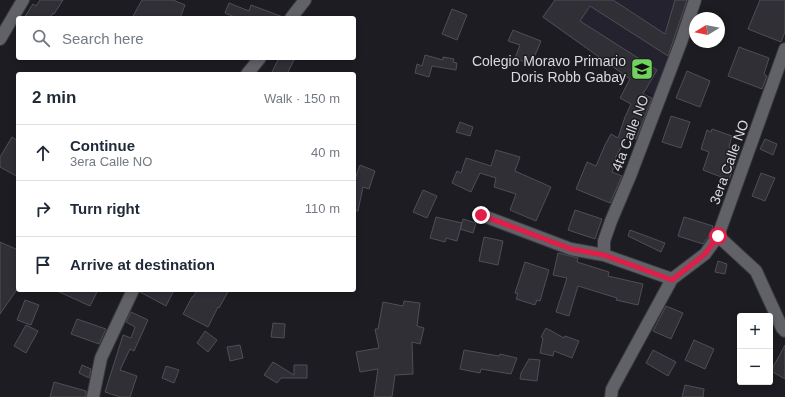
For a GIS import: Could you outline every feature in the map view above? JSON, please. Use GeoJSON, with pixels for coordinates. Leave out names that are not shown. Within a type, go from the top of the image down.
{"type":"FeatureCollection","features":[{"type":"Feature","properties":{"kind":"street"},"geometry":{"type":"LineString","coordinates":[[0,39],[23,0]]}},
{"type":"Feature","properties":{"kind":"street"},"geometry":{"type":"LineString","coordinates":[[293,16],[305,0]]}},
{"type":"Feature","properties":{"kind":"street","name":"4ta Calle NO"},"geometry":{"type":"LineString","coordinates":[[604,255],[604,241],[681,42],[695,0]]}},
{"type":"Feature","properties":{"kind":"street","name":"3era Calle NO"},"geometry":{"type":"LineString","coordinates":[[611,397],[612,389],[672,280],[705,254],[718,236],[785,50]]}},
{"type":"Feature","properties":{"kind":"street"},"geometry":{"type":"LineString","coordinates":[[249,72],[258,60]]}},
{"type":"Feature","properties":{"kind":"street"},"geometry":{"type":"LineString","coordinates":[[481,215],[571,249],[604,255],[672,280]]}},
{"type":"Feature","properties":{"kind":"street"},"geometry":{"type":"LineString","coordinates":[[718,236],[756,271],[782,328],[785,331]]}},
{"type":"Feature","properties":{"kind":"street"},"geometry":{"type":"LineString","coordinates":[[93,397],[101,358],[132,292]]}},
{"type":"Feature","properties":{"kind":"shaded area","name":"Colegio Moravo Primario Doris Robb Gabay"},"geometry":{"type":"Polygon","coordinates":[[[554,0],[690,0],[656,98],[541,17],[554,0]]]}},
{"type":"Feature","properties":{"kind":"building"},"geometry":{"type":"Polygon","coordinates":[[[40,0],[63,0],[51,16],[25,16],[33,4],[36,6],[40,0]]]}},
{"type":"Feature","properties":{"kind":"building"},"geometry":{"type":"Polygon","coordinates":[[[142,0],[173,0],[185,5],[181,16],[133,16],[142,0]]]}},
{"type":"Feature","properties":{"kind":"building"},"geometry":{"type":"Polygon","coordinates":[[[555,0],[613,0],[665,34],[675,0],[687,0],[668,56],[590,6],[580,21],[657,70],[643,94],[652,98],[636,139],[628,136],[614,160],[616,161],[612,172],[622,176],[610,203],[576,189],[587,162],[596,166],[611,134],[618,138],[631,104],[620,98],[630,79],[543,17],[555,0]]]}},
{"type":"Feature","properties":{"kind":"building"},"geometry":{"type":"Polygon","coordinates":[[[760,0],[785,0],[785,32],[781,42],[748,29],[760,0]]]}},
{"type":"Feature","properties":{"kind":"building"},"geometry":{"type":"Polygon","coordinates":[[[229,3],[249,11],[251,5],[280,16],[232,16],[225,13],[229,3]]]}},
{"type":"Feature","properties":{"kind":"building"},"geometry":{"type":"Polygon","coordinates":[[[452,9],[467,15],[457,40],[442,34],[452,9]]]}},
{"type":"Feature","properties":{"kind":"building"},"geometry":{"type":"Polygon","coordinates":[[[513,30],[541,41],[531,65],[515,58],[520,45],[508,41],[513,30]]]}},
{"type":"Feature","properties":{"kind":"building"},"geometry":{"type":"Polygon","coordinates":[[[739,47],[769,58],[764,74],[767,76],[762,89],[728,76],[739,47]]]}},
{"type":"Feature","properties":{"kind":"building"},"geometry":{"type":"Polygon","coordinates":[[[425,55],[443,60],[443,57],[454,59],[453,62],[457,63],[456,70],[432,66],[429,77],[415,73],[417,64],[422,66],[425,55]]]}},
{"type":"Feature","properties":{"kind":"building"},"geometry":{"type":"Polygon","coordinates":[[[278,60],[294,60],[288,72],[272,72],[278,60]]]}},
{"type":"Feature","properties":{"kind":"building"},"geometry":{"type":"Polygon","coordinates":[[[687,71],[710,81],[700,107],[676,98],[687,71]]]}},
{"type":"Feature","properties":{"kind":"building"},"geometry":{"type":"Polygon","coordinates":[[[671,116],[690,122],[681,148],[662,142],[671,116]]]}},
{"type":"Feature","properties":{"kind":"building"},"geometry":{"type":"Polygon","coordinates":[[[460,122],[473,127],[470,136],[456,132],[460,122]]]}},
{"type":"Feature","properties":{"kind":"building"},"geometry":{"type":"Polygon","coordinates":[[[712,129],[732,136],[729,147],[739,151],[729,180],[703,170],[709,152],[701,149],[707,130],[711,132],[712,129]]]}},
{"type":"Feature","properties":{"kind":"building"},"geometry":{"type":"Polygon","coordinates":[[[12,137],[16,140],[16,176],[0,167],[0,157],[12,137]]]}},
{"type":"Feature","properties":{"kind":"building"},"geometry":{"type":"Polygon","coordinates":[[[765,139],[777,144],[773,155],[760,149],[765,139]]]}},
{"type":"Feature","properties":{"kind":"building"},"geometry":{"type":"Polygon","coordinates":[[[496,150],[520,157],[515,171],[551,187],[536,221],[510,210],[516,194],[494,187],[496,178],[480,173],[471,192],[452,183],[457,171],[461,173],[466,158],[491,166],[496,150]]]}},
{"type":"Feature","properties":{"kind":"building"},"geometry":{"type":"Polygon","coordinates":[[[360,165],[375,171],[369,189],[363,187],[358,211],[356,210],[356,176],[360,165]]]}},
{"type":"Feature","properties":{"kind":"building"},"geometry":{"type":"Polygon","coordinates":[[[761,173],[775,178],[765,201],[752,196],[761,173]]]}},
{"type":"Feature","properties":{"kind":"building"},"geometry":{"type":"Polygon","coordinates":[[[423,190],[437,196],[427,218],[413,212],[423,190]]]}},
{"type":"Feature","properties":{"kind":"building"},"geometry":{"type":"Polygon","coordinates":[[[575,210],[602,219],[595,239],[568,230],[575,210]]]}},
{"type":"Feature","properties":{"kind":"building"},"geometry":{"type":"Polygon","coordinates":[[[436,217],[462,223],[457,241],[446,238],[445,242],[430,238],[436,217]]]}},
{"type":"Feature","properties":{"kind":"building"},"geometry":{"type":"Polygon","coordinates":[[[684,217],[713,226],[711,233],[703,244],[678,236],[684,217]]]}},
{"type":"Feature","properties":{"kind":"building"},"geometry":{"type":"Polygon","coordinates":[[[463,219],[476,223],[473,233],[460,229],[463,219]]]}},
{"type":"Feature","properties":{"kind":"building"},"geometry":{"type":"Polygon","coordinates":[[[630,230],[665,243],[661,252],[628,236],[630,230]]]}},
{"type":"Feature","properties":{"kind":"building"},"geometry":{"type":"Polygon","coordinates":[[[484,237],[503,241],[498,265],[479,261],[484,237]]]}},
{"type":"Feature","properties":{"kind":"building"},"geometry":{"type":"Polygon","coordinates":[[[0,242],[16,249],[16,291],[0,314],[0,242]]]}},
{"type":"Feature","properties":{"kind":"building"},"geometry":{"type":"Polygon","coordinates":[[[558,253],[578,258],[577,262],[609,272],[608,276],[643,284],[638,305],[616,300],[617,298],[578,286],[569,316],[556,312],[567,278],[553,275],[558,253]]]}},
{"type":"Feature","properties":{"kind":"building"},"geometry":{"type":"Polygon","coordinates":[[[718,261],[727,264],[725,274],[715,272],[718,261]]]}},
{"type":"Feature","properties":{"kind":"building"},"geometry":{"type":"Polygon","coordinates":[[[525,262],[549,270],[540,301],[537,300],[535,305],[516,299],[518,294],[515,293],[525,262]]]}},
{"type":"Feature","properties":{"kind":"building"},"geometry":{"type":"Polygon","coordinates":[[[59,292],[97,292],[90,306],[59,292]]]}},
{"type":"Feature","properties":{"kind":"building"},"geometry":{"type":"Polygon","coordinates":[[[140,292],[173,292],[166,306],[140,292]]]}},
{"type":"Feature","properties":{"kind":"building"},"geometry":{"type":"Polygon","coordinates":[[[196,292],[228,292],[208,327],[183,314],[196,292]]]}},
{"type":"Feature","properties":{"kind":"building"},"geometry":{"type":"Polygon","coordinates":[[[25,300],[39,305],[31,325],[17,320],[25,300]]]}},
{"type":"Feature","properties":{"kind":"building"},"geometry":{"type":"Polygon","coordinates":[[[404,301],[420,303],[417,326],[424,328],[420,344],[412,342],[413,374],[395,375],[392,397],[374,397],[378,369],[360,372],[356,352],[379,348],[375,329],[378,329],[383,302],[403,306],[404,301]]]}},
{"type":"Feature","properties":{"kind":"building"},"geometry":{"type":"Polygon","coordinates":[[[666,306],[683,313],[671,339],[653,331],[666,306]]]}},
{"type":"Feature","properties":{"kind":"building"},"geometry":{"type":"Polygon","coordinates":[[[131,312],[148,320],[134,351],[130,349],[120,370],[137,376],[130,397],[120,397],[105,392],[123,335],[131,338],[135,327],[126,322],[131,312]]]}},
{"type":"Feature","properties":{"kind":"building"},"geometry":{"type":"Polygon","coordinates":[[[77,319],[106,329],[99,344],[71,334],[77,319]]]}},
{"type":"Feature","properties":{"kind":"building"},"geometry":{"type":"Polygon","coordinates":[[[273,323],[285,324],[284,338],[271,337],[273,323]]]}},
{"type":"Feature","properties":{"kind":"building"},"geometry":{"type":"Polygon","coordinates":[[[26,325],[38,331],[26,353],[14,346],[26,325]]]}},
{"type":"Feature","properties":{"kind":"building"},"geometry":{"type":"Polygon","coordinates":[[[546,328],[564,338],[565,336],[579,341],[572,358],[554,351],[553,356],[540,353],[543,338],[541,337],[546,328]]]}},
{"type":"Feature","properties":{"kind":"building"},"geometry":{"type":"Polygon","coordinates":[[[205,331],[217,340],[208,352],[197,343],[205,331]]]}},
{"type":"Feature","properties":{"kind":"building"},"geometry":{"type":"Polygon","coordinates":[[[694,340],[714,349],[705,369],[685,360],[694,340]]]}},
{"type":"Feature","properties":{"kind":"building"},"geometry":{"type":"Polygon","coordinates":[[[240,345],[243,358],[230,361],[227,347],[240,345]]]}},
{"type":"Feature","properties":{"kind":"building"},"geometry":{"type":"Polygon","coordinates":[[[785,345],[785,379],[773,372],[773,367],[785,345]]]}},
{"type":"Feature","properties":{"kind":"building"},"geometry":{"type":"Polygon","coordinates":[[[464,350],[499,356],[500,354],[517,358],[511,374],[481,369],[480,373],[460,369],[464,350]]]}},
{"type":"Feature","properties":{"kind":"building"},"geometry":{"type":"Polygon","coordinates":[[[653,350],[676,362],[668,376],[646,363],[653,350]]]}},
{"type":"Feature","properties":{"kind":"building"},"geometry":{"type":"Polygon","coordinates":[[[529,359],[540,360],[537,381],[520,379],[521,373],[529,359]]]}},
{"type":"Feature","properties":{"kind":"building"},"geometry":{"type":"Polygon","coordinates":[[[273,362],[294,375],[294,365],[307,365],[307,378],[281,378],[277,383],[264,375],[273,362]]]}},
{"type":"Feature","properties":{"kind":"building"},"geometry":{"type":"Polygon","coordinates":[[[82,365],[91,369],[89,378],[79,373],[82,365]]]}},
{"type":"Feature","properties":{"kind":"building"},"geometry":{"type":"Polygon","coordinates":[[[166,366],[179,370],[174,383],[162,378],[166,366]]]}},
{"type":"Feature","properties":{"kind":"building"},"geometry":{"type":"Polygon","coordinates":[[[54,382],[86,391],[86,397],[50,397],[54,382]]]}},
{"type":"Feature","properties":{"kind":"building"},"geometry":{"type":"Polygon","coordinates":[[[685,385],[704,389],[703,397],[682,397],[685,385]]]}},
{"type":"Feature","properties":{"kind":"place","name":"Colegio Moravo Primario Doris Robb Gabay"},"geometry":{"type":"Point","coordinates":[642,69]}},
{"type":"Feature","properties":{"kind":"route"},"geometry":{"type":"LineString","coordinates":[[481,215],[571,249],[604,255],[672,280],[705,254],[718,236]]}}]}
